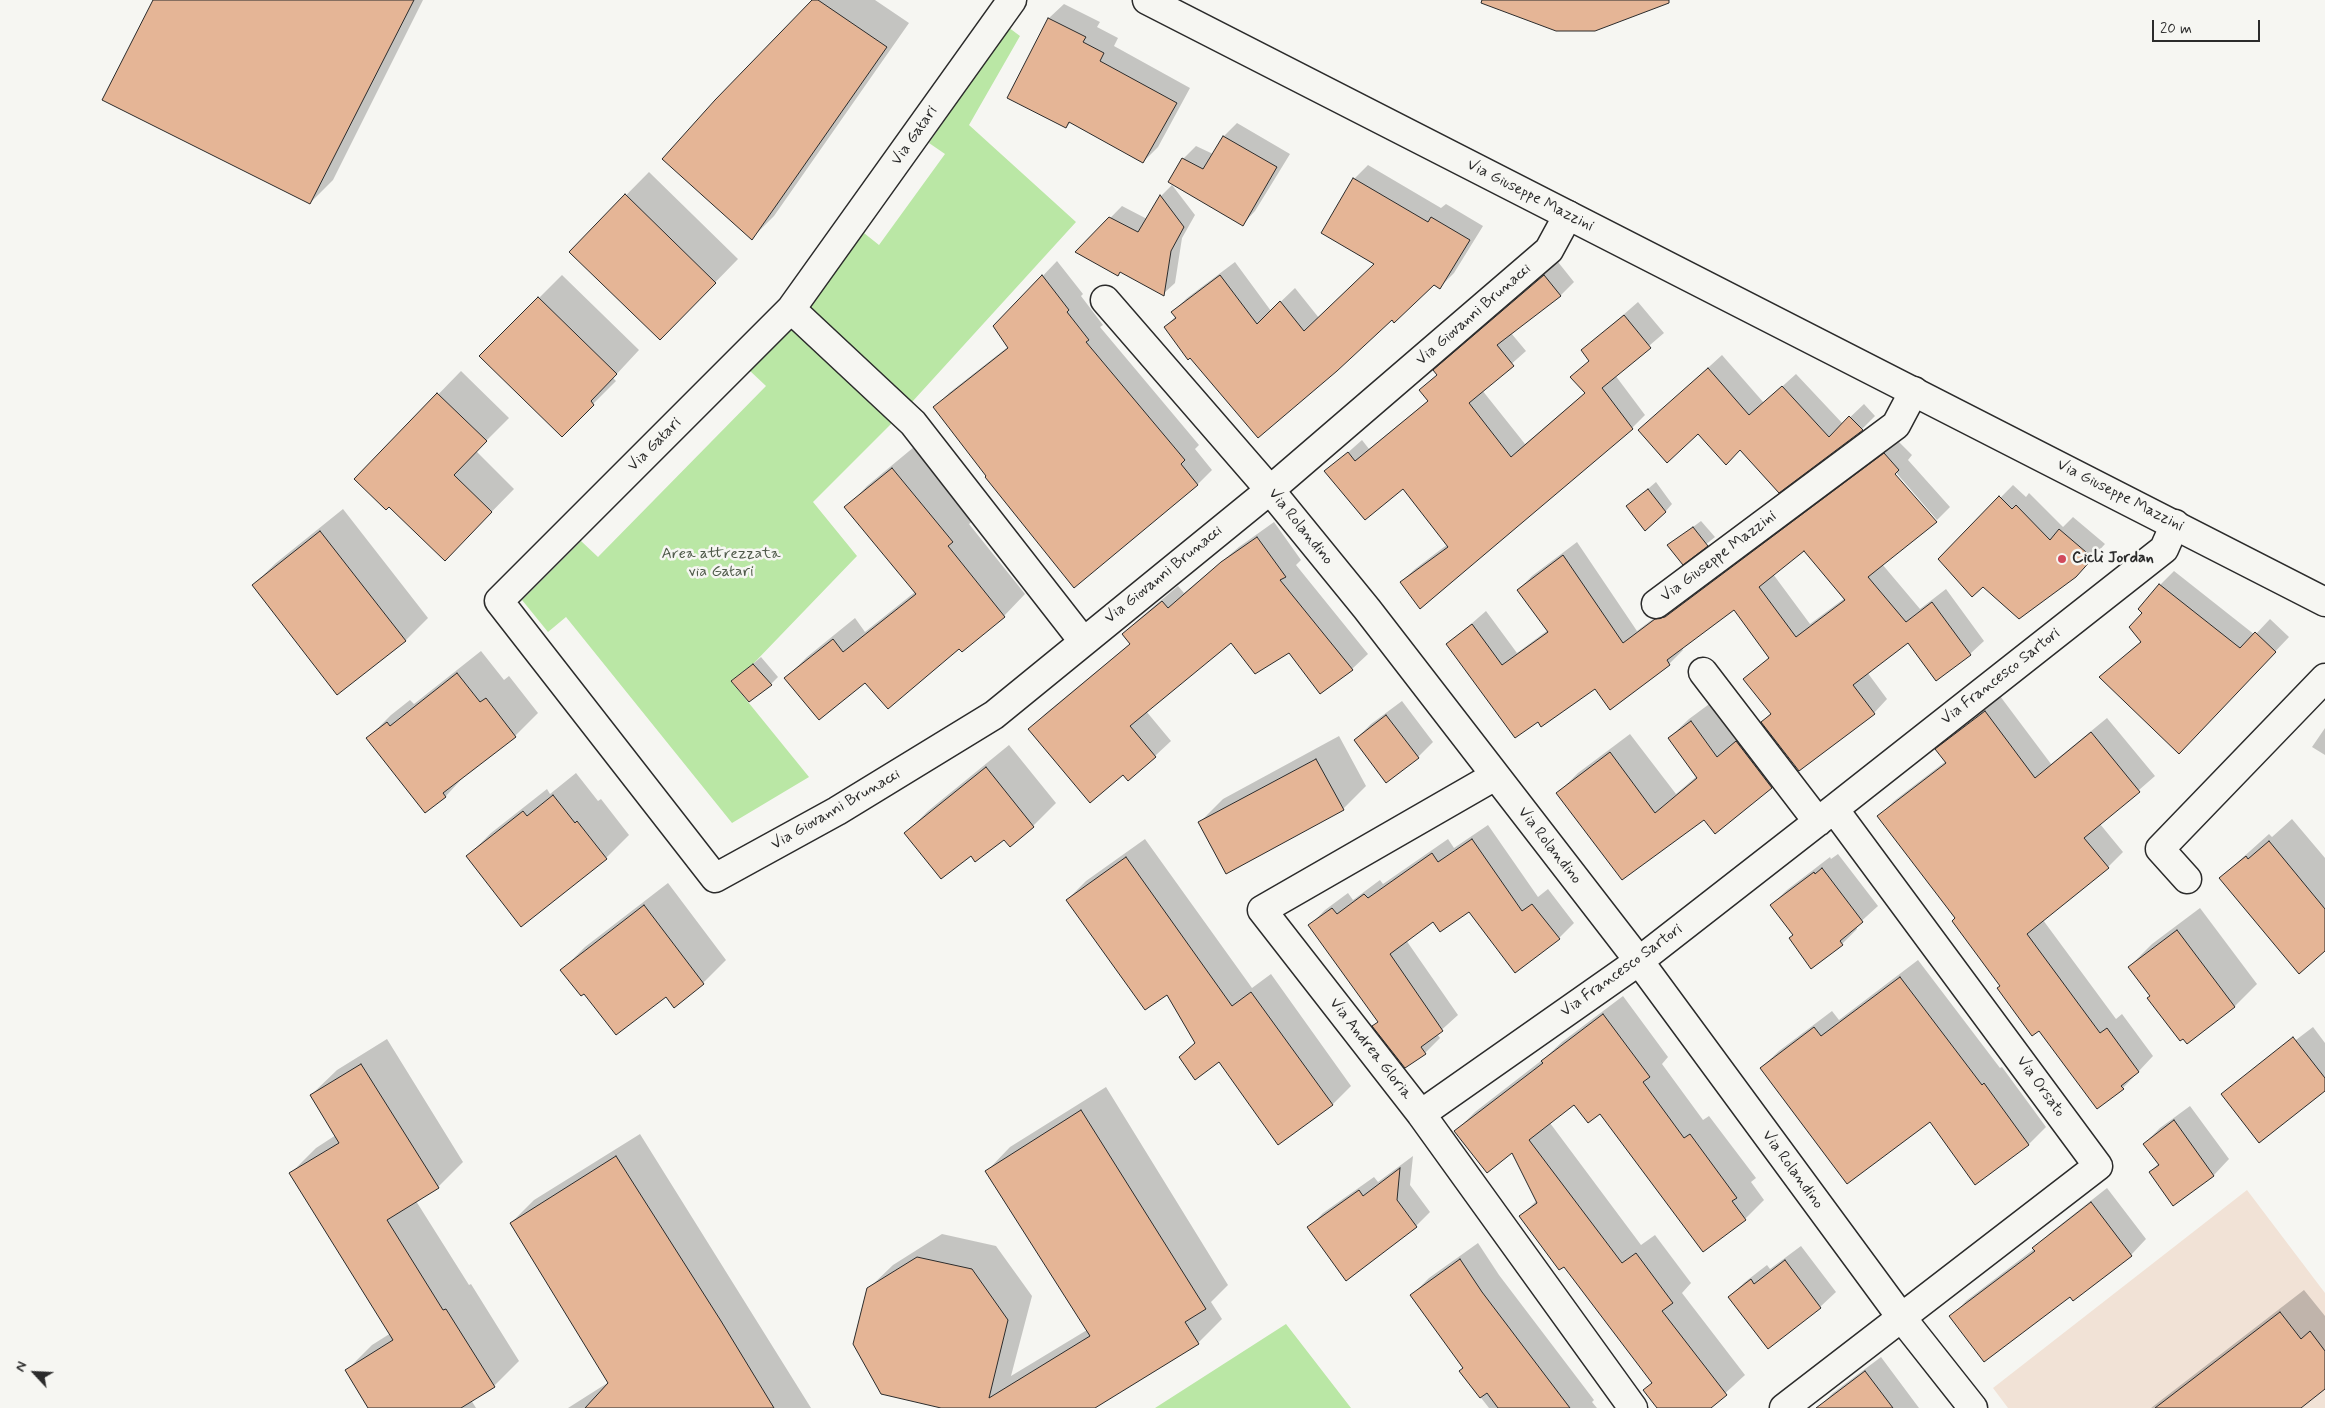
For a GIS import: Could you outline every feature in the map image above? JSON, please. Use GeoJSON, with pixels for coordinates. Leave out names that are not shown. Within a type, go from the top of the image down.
{"type":"FeatureCollection","features":[{"type":"Feature","properties":{"kind":"street","name":"Via Gatari"},"geometry":{"type":"LineString","coordinates":[[715,878],[499,601],[792,309],[1012,0]]}},
{"type":"Feature","properties":{"kind":"street","name":"Via Giuseppe Mazzini"},"geometry":{"type":"LineString","coordinates":[[1147,0],[2325,602]]}},
{"type":"Feature","properties":{"kind":"street","name":"Via Giovanni Brunacci"},"geometry":{"type":"LineString","coordinates":[[715,878],[837,811],[994,715],[1270,490],[1549,250],[1568,215]]}},
{"type":"Feature","properties":{"kind":"street","name":"Via Rolandino"},"geometry":{"type":"LineString","coordinates":[[1105,300],[1270,490],[1367,609],[1639,961],[1901,1317],[1973,1408]]}},
{"type":"Feature","properties":{"kind":"street"},"geometry":{"type":"LineString","coordinates":[[792,309],[913,423],[1083,641]]}},
{"type":"Feature","properties":{"kind":"street","name":"Via Giuseppe Mazzini"},"geometry":{"type":"LineString","coordinates":[[1656,604],[1896,425],[1914,391]]}},
{"type":"Feature","properties":{"kind":"street","name":"Via Francesco Sartori"},"geometry":{"type":"LineString","coordinates":[[1421,1114],[1639,961],[1826,815],[2164,549],[2175,524]]}},
{"type":"Feature","properties":{"kind":"street"},"geometry":{"type":"LineString","coordinates":[[1703,672],[1826,815]]}},
{"type":"Feature","properties":{"kind":"street"},"geometry":{"type":"LineString","coordinates":[[2187,879],[2160,849],[2325,678]]}},
{"type":"Feature","properties":{"kind":"street","name":"Via Andrea Gloria"},"geometry":{"type":"LineString","coordinates":[[1495,776],[1262,910],[1421,1114],[1632,1408]]}},
{"type":"Feature","properties":{"kind":"street","name":"Via Orsato"},"geometry":{"type":"LineString","coordinates":[[1826,815],[2098,1166],[1901,1317]]}},
{"type":"Feature","properties":{"kind":"street"},"geometry":{"type":"LineString","coordinates":[[1784,1408],[1901,1317]]}},
{"type":"Feature","properties":{"kind":"shaded area"},"geometry":{"type":"Polygon","coordinates":[[[2247,1190],[2325,1293],[2325,1408],[2008,1408],[1993,1388],[2247,1190]]]}},
{"type":"Feature","properties":{"kind":"green space","name":"Area attrezzata via Gatari"},"geometry":{"type":"Polygon","coordinates":[[[1008,27],[1020,36],[969,125],[1076,222],[902,413],[813,502],[857,556],[753,664],[731,681],[809,777],[732,823],[566,617],[548,632],[522,600],[581,541],[598,557],[766,386],[749,370],[801,318],[864,233],[879,245],[945,154],[929,143],[1008,27]]]}},
{"type":"Feature","properties":{"kind":"green space"},"geometry":{"type":"Polygon","coordinates":[[[1286,1324],[1351,1408],[1155,1408],[1286,1324]]]}},
{"type":"Feature","properties":{"kind":"building"},"geometry":{"type":"Polygon","coordinates":[[[153,0],[414,0],[310,204],[102,100],[153,0]]]}},
{"type":"Feature","properties":{"kind":"building"},"geometry":{"type":"Polygon","coordinates":[[[812,0],[818,0],[887,47],[752,240],[662,159],[715,100],[812,0]]]}},
{"type":"Feature","properties":{"kind":"building"},"geometry":{"type":"Polygon","coordinates":[[[1482,0],[1669,0],[1669,3],[1595,31],[1556,31],[1481,3],[1482,0]]]}},
{"type":"Feature","properties":{"kind":"building"},"geometry":{"type":"Polygon","coordinates":[[[1048,18],[1086,37],[1083,42],[1104,53],[1100,61],[1177,103],[1143,163],[1069,122],[1066,128],[1007,98],[1048,18]]]}},
{"type":"Feature","properties":{"kind":"building"},"geometry":{"type":"Polygon","coordinates":[[[1223,136],[1277,167],[1243,226],[1168,182],[1182,158],[1203,169],[1223,136]]]}},
{"type":"Feature","properties":{"kind":"building"},"geometry":{"type":"Polygon","coordinates":[[[1353,178],[1428,222],[1431,217],[1470,240],[1440,289],[1434,285],[1394,323],[1392,320],[1337,371],[1258,438],[1190,358],[1188,360],[1164,327],[1176,318],[1171,312],[1220,275],[1257,324],[1280,301],[1304,331],[1374,264],[1321,233],[1353,178]]]}},
{"type":"Feature","properties":{"kind":"building"},"geometry":{"type":"Polygon","coordinates":[[[625,194],[716,283],[660,340],[569,252],[625,194]]]}},
{"type":"Feature","properties":{"kind":"building"},"geometry":{"type":"Polygon","coordinates":[[[1160,195],[1184,227],[1171,251],[1164,296],[1120,272],[1118,276],[1075,252],[1109,217],[1138,232],[1160,195]]]}},
{"type":"Feature","properties":{"kind":"building"},"geometry":{"type":"Polygon","coordinates":[[[1042,275],[1089,340],[1086,342],[1185,460],[1181,464],[1198,485],[1074,588],[985,477],[933,407],[1008,348],[993,326],[1042,275]]]}},
{"type":"Feature","properties":{"kind":"building"},"geometry":{"type":"Polygon","coordinates":[[[1544,275],[1561,296],[1497,345],[1514,366],[1469,403],[1511,457],[1585,393],[1570,377],[1589,361],[1581,350],[1624,315],[1651,348],[1602,388],[1633,429],[1420,609],[1400,582],[1448,547],[1403,489],[1365,520],[1324,471],[1348,452],[1355,461],[1428,401],[1419,390],[1437,375],[1433,370],[1544,275]]]}},
{"type":"Feature","properties":{"kind":"building"},"geometry":{"type":"Polygon","coordinates":[[[538,297],[617,374],[591,401],[594,405],[562,437],[479,356],[538,297]]]}},
{"type":"Feature","properties":{"kind":"building"},"geometry":{"type":"Polygon","coordinates":[[[1708,368],[1749,415],[1782,386],[1829,437],[1849,416],[1863,430],[1779,493],[1740,450],[1726,465],[1698,434],[1667,463],[1638,430],[1708,368]]]}},
{"type":"Feature","properties":{"kind":"building"},"geometry":{"type":"Polygon","coordinates":[[[437,393],[487,441],[454,475],[492,512],[445,561],[389,507],[386,510],[354,479],[437,393]]]}},
{"type":"Feature","properties":{"kind":"building"},"geometry":{"type":"Polygon","coordinates":[[[1884,453],[1899,470],[1895,474],[1937,522],[1868,577],[1906,622],[1932,602],[1971,655],[1936,681],[1908,643],[1853,685],[1875,714],[1799,771],[1761,722],[1771,714],[1743,679],[1769,658],[1734,610],[1667,660],[1670,665],[1610,710],[1595,689],[1541,727],[1538,722],[1515,738],[1446,644],[1472,624],[1502,665],[1548,632],[1517,590],[1563,555],[1623,643],[1655,619],[1665,617],[1884,453]],[[1804,551],[1759,587],[1796,637],[1845,600],[1804,551]]]}},
{"type":"Feature","properties":{"kind":"building"},"geometry":{"type":"Polygon","coordinates":[[[892,468],[953,542],[948,546],[1005,617],[962,652],[959,649],[888,709],[865,683],[819,720],[784,678],[833,639],[843,652],[916,594],[844,507],[892,468]]]}},
{"type":"Feature","properties":{"kind":"building"},"geometry":{"type":"Polygon","coordinates":[[[1648,489],[1666,512],[1645,531],[1626,506],[1648,489]]]}},
{"type":"Feature","properties":{"kind":"building"},"geometry":{"type":"Polygon","coordinates":[[[1999,496],[2012,509],[2016,505],[2050,540],[2059,529],[2093,558],[2076,577],[2019,619],[1983,587],[1972,597],[1938,559],[1999,496]]]}},
{"type":"Feature","properties":{"kind":"building"},"geometry":{"type":"Polygon","coordinates":[[[1693,527],[1708,546],[1683,565],[1667,545],[1693,527]]]}},
{"type":"Feature","properties":{"kind":"building"},"geometry":{"type":"Polygon","coordinates":[[[320,531],[406,641],[337,695],[252,585],[320,531]]]}},
{"type":"Feature","properties":{"kind":"building"},"geometry":{"type":"Polygon","coordinates":[[[1257,537],[1286,577],[1280,580],[1353,670],[1320,694],[1289,653],[1255,674],[1231,643],[1130,726],[1156,757],[1128,781],[1123,775],[1090,803],[1028,729],[1130,644],[1122,634],[1162,601],[1168,608],[1221,562],[1257,537]]]}},
{"type":"Feature","properties":{"kind":"building"},"geometry":{"type":"Polygon","coordinates":[[[2159,584],[2240,648],[2255,632],[2276,652],[2179,754],[2099,677],[2141,642],[2129,627],[2142,613],[2138,609],[2159,584]]]}},
{"type":"Feature","properties":{"kind":"building"},"geometry":{"type":"Polygon","coordinates":[[[753,664],[772,685],[749,702],[731,681],[753,664]]]}},
{"type":"Feature","properties":{"kind":"building"},"geometry":{"type":"Polygon","coordinates":[[[457,673],[480,702],[486,698],[516,737],[443,793],[446,797],[425,813],[366,738],[387,722],[390,726],[457,673]]]}},
{"type":"Feature","properties":{"kind":"building"},"geometry":{"type":"Polygon","coordinates":[[[1985,711],[2035,778],[2091,732],[2140,792],[2084,838],[2109,868],[2027,934],[2100,1033],[2107,1028],[2139,1072],[2121,1086],[2124,1089],[2097,1109],[2039,1031],[2032,1036],[1997,988],[2000,986],[1952,921],[1955,918],[1877,816],[1946,763],[1935,749],[1985,711]]]}},
{"type":"Feature","properties":{"kind":"building"},"geometry":{"type":"Polygon","coordinates":[[[1386,715],[1419,758],[1386,783],[1354,740],[1386,715]]]}},
{"type":"Feature","properties":{"kind":"building"},"geometry":{"type":"Polygon","coordinates":[[[1691,721],[1717,757],[1736,741],[1772,788],[1715,834],[1704,820],[1622,880],[1556,793],[1610,752],[1655,813],[1697,778],[1668,738],[1691,721]]]}},
{"type":"Feature","properties":{"kind":"building"},"geometry":{"type":"Polygon","coordinates":[[[1316,759],[1344,810],[1226,874],[1198,822],[1316,759]]]}},
{"type":"Feature","properties":{"kind":"building"},"geometry":{"type":"Polygon","coordinates":[[[986,767],[1034,827],[1010,847],[1004,840],[975,862],[971,856],[941,879],[904,833],[986,767]]]}},
{"type":"Feature","properties":{"kind":"building"},"geometry":{"type":"Polygon","coordinates":[[[553,795],[575,823],[577,821],[607,859],[521,927],[466,856],[523,811],[527,816],[553,795]]]}},
{"type":"Feature","properties":{"kind":"building"},"geometry":{"type":"Polygon","coordinates":[[[1472,839],[1522,911],[1532,904],[1560,939],[1515,973],[1469,912],[1440,932],[1433,922],[1390,954],[1443,1031],[1421,1047],[1426,1054],[1405,1068],[1372,1026],[1378,1022],[1308,925],[1332,908],[1337,914],[1364,894],[1368,898],[1432,853],[1438,862],[1472,839]]]}},
{"type":"Feature","properties":{"kind":"building"},"geometry":{"type":"Polygon","coordinates":[[[2269,841],[2325,909],[2325,951],[2299,974],[2219,878],[2246,856],[2248,859],[2269,841]]]}},
{"type":"Feature","properties":{"kind":"building"},"geometry":{"type":"Polygon","coordinates":[[[1126,857],[1232,1006],[1251,992],[1333,1105],[1278,1145],[1219,1062],[1195,1080],[1179,1057],[1195,1043],[1167,995],[1145,1010],[1066,900],[1126,857]]]}},
{"type":"Feature","properties":{"kind":"building"},"geometry":{"type":"Polygon","coordinates":[[[1822,868],[1863,922],[1840,941],[1843,945],[1811,969],[1789,938],[1793,935],[1770,905],[1822,868]]]}},
{"type":"Feature","properties":{"kind":"building"},"geometry":{"type":"Polygon","coordinates":[[[644,905],[704,984],[674,1008],[666,997],[616,1035],[584,994],[581,996],[560,970],[644,905]]]}},
{"type":"Feature","properties":{"kind":"building"},"geometry":{"type":"Polygon","coordinates":[[[2177,930],[2235,1007],[2187,1044],[2183,1039],[2180,1041],[2147,998],[2150,996],[2128,967],[2177,930]]]}},
{"type":"Feature","properties":{"kind":"building"},"geometry":{"type":"Polygon","coordinates":[[[1900,977],[1982,1085],[1984,1083],[2029,1145],[1975,1185],[1930,1122],[1847,1184],[1760,1068],[1814,1027],[1821,1036],[1900,977]]]}},
{"type":"Feature","properties":{"kind":"building"},"geometry":{"type":"Polygon","coordinates":[[[1603,1014],[1650,1077],[1643,1082],[1684,1138],[1690,1134],[1737,1198],[1732,1201],[1746,1220],[1703,1252],[1600,1114],[1588,1123],[1574,1105],[1529,1140],[1622,1263],[1636,1253],[1673,1303],[1662,1311],[1727,1395],[1711,1408],[1657,1408],[1643,1390],[1652,1383],[1564,1267],[1559,1270],[1519,1216],[1537,1203],[1512,1153],[1487,1173],[1454,1131],[1603,1014]]]}},
{"type":"Feature","properties":{"kind":"building"},"geometry":{"type":"Polygon","coordinates":[[[2293,1037],[2325,1078],[2325,1091],[2259,1143],[2221,1094],[2293,1037]]]}},
{"type":"Feature","properties":{"kind":"building"},"geometry":{"type":"Polygon","coordinates":[[[361,1064],[439,1188],[387,1220],[443,1310],[446,1309],[495,1387],[461,1408],[368,1408],[345,1370],[393,1340],[289,1173],[339,1143],[310,1095],[361,1064]]]}},
{"type":"Feature","properties":{"kind":"building"},"geometry":{"type":"Polygon","coordinates":[[[1081,1110],[1206,1309],[1185,1322],[1199,1344],[1095,1408],[941,1408],[881,1394],[853,1344],[867,1288],[917,1257],[972,1269],[1008,1320],[989,1398],[1090,1336],[985,1171],[1081,1110]]]}},
{"type":"Feature","properties":{"kind":"building"},"geometry":{"type":"Polygon","coordinates":[[[2174,1120],[2214,1176],[2173,1206],[2149,1172],[2159,1165],[2143,1144],[2174,1120]]]}},
{"type":"Feature","properties":{"kind":"building"},"geometry":{"type":"Polygon","coordinates":[[[616,1156],[774,1408],[585,1408],[608,1383],[510,1223],[616,1156]]]}},
{"type":"Feature","properties":{"kind":"building"},"geometry":{"type":"Polygon","coordinates":[[[1400,1168],[1397,1200],[1417,1227],[1346,1281],[1307,1227],[1359,1190],[1363,1196],[1400,1168]]]}},
{"type":"Feature","properties":{"kind":"building"},"geometry":{"type":"Polygon","coordinates":[[[2091,1202],[2132,1256],[2073,1301],[2070,1297],[1984,1362],[1949,1316],[2035,1251],[2032,1248],[2091,1202]]]}},
{"type":"Feature","properties":{"kind":"building"},"geometry":{"type":"Polygon","coordinates":[[[1460,1259],[1482,1292],[1570,1408],[1498,1408],[1487,1393],[1480,1398],[1459,1371],[1463,1368],[1410,1295],[1460,1259]]]}},
{"type":"Feature","properties":{"kind":"building"},"geometry":{"type":"Polygon","coordinates":[[[1785,1260],[1821,1308],[1768,1349],[1728,1297],[1751,1279],[1754,1284],[1785,1260]]]}},
{"type":"Feature","properties":{"kind":"building"},"geometry":{"type":"Polygon","coordinates":[[[2280,1312],[2301,1339],[2310,1331],[2325,1351],[2325,1389],[2301,1408],[2155,1408],[2280,1312]]]}},
{"type":"Feature","properties":{"kind":"building"},"geometry":{"type":"Polygon","coordinates":[[[1865,1371],[1893,1408],[1816,1408],[1865,1371]]]}},
{"type":"Feature","properties":{"kind":"place","name":"Cicli Jordan"},"geometry":{"type":"Point","coordinates":[2062,559]}}]}
